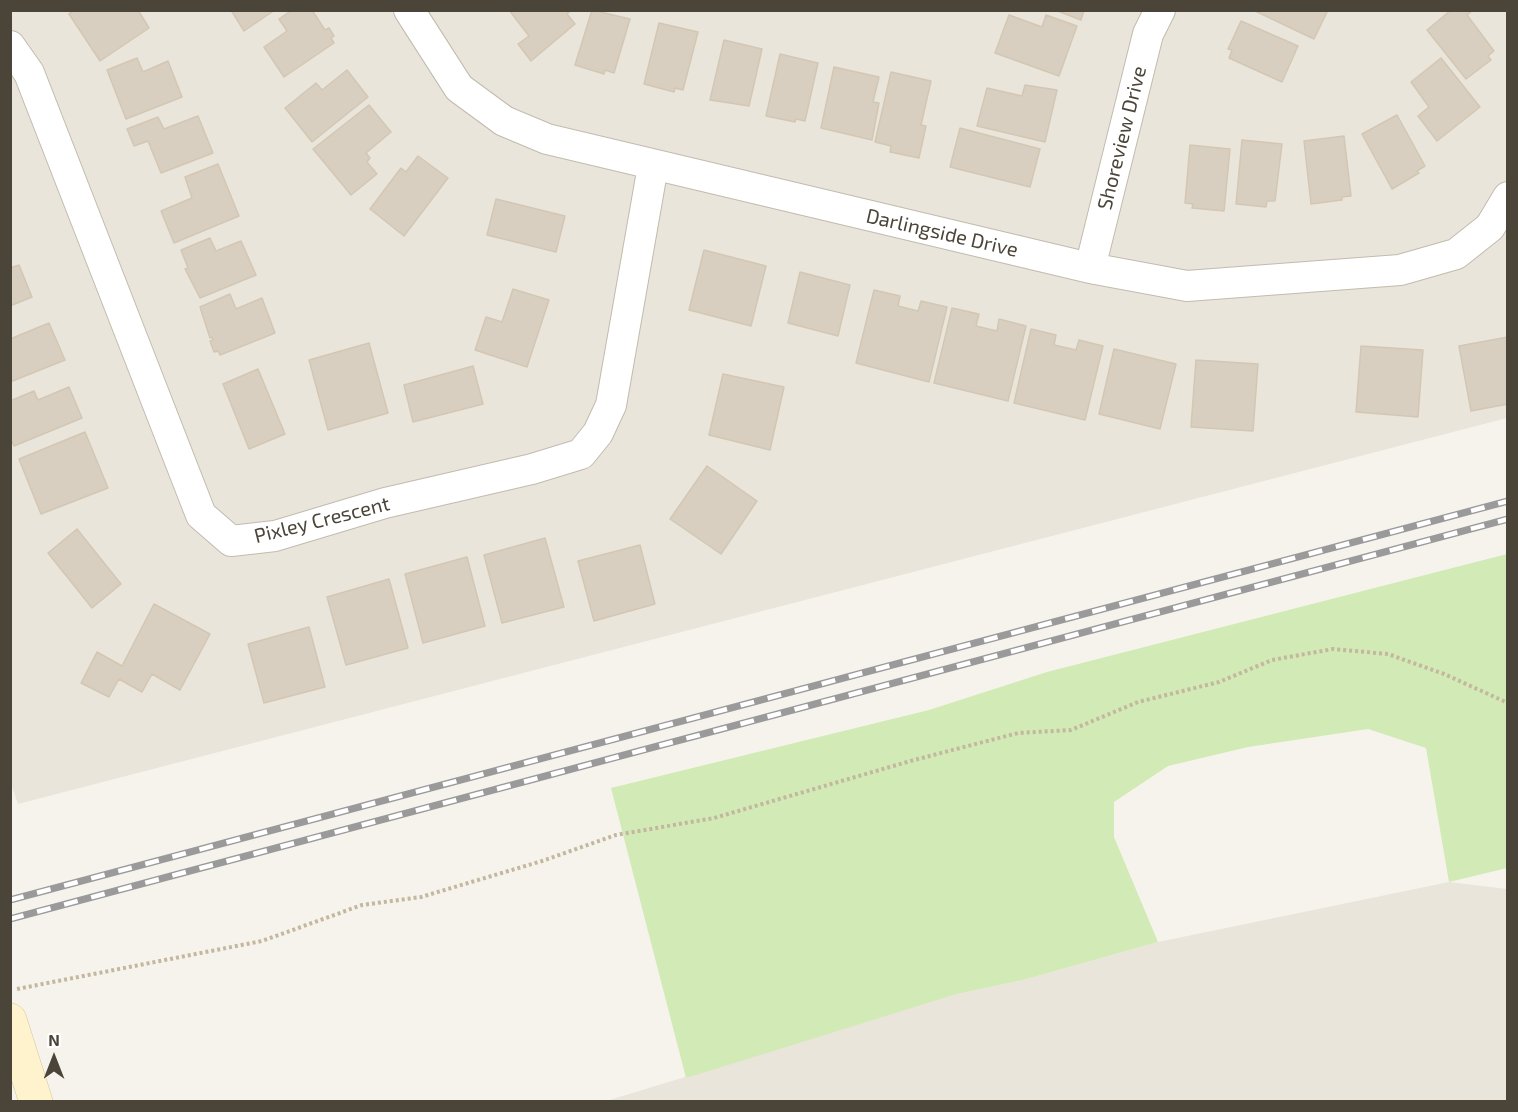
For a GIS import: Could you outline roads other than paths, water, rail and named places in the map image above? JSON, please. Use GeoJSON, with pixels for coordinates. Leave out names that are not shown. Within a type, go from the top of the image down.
{"type":"FeatureCollection","features":[{"type":"Feature","properties":{"kind":"main road"},"geometry":{"type":"LineString","coordinates":[[10,1020],[36,1101]]}},
{"type":"Feature","properties":{"kind":"street","name":"Darlingside Drive"},"geometry":{"type":"LineString","coordinates":[[409,10],[459,88],[504,121],[547,139],[1089,268],[1187,286],[1400,270],[1456,254],[1490,227],[1508,197]]}},
{"type":"Feature","properties":{"kind":"street","name":"Shoreview Drive"},"geometry":{"type":"LineString","coordinates":[[1089,268],[1148,34],[1160,10]]}},
{"type":"Feature","properties":{"kind":"street","name":"Pixley Crescent"},"geometry":{"type":"LineString","coordinates":[[10,46],[29,73],[201,515],[231,541],[275,536],[385,504],[532,469],[581,454],[598,433],[612,405],[653,166]]}},
{"type":"Feature","properties":{"kind":"railway"},"geometry":{"type":"LineString","coordinates":[[10,900],[1508,501]]}},
{"type":"Feature","properties":{"kind":"railway"},"geometry":{"type":"LineString","coordinates":[[10,919],[1508,519]]}}]}
